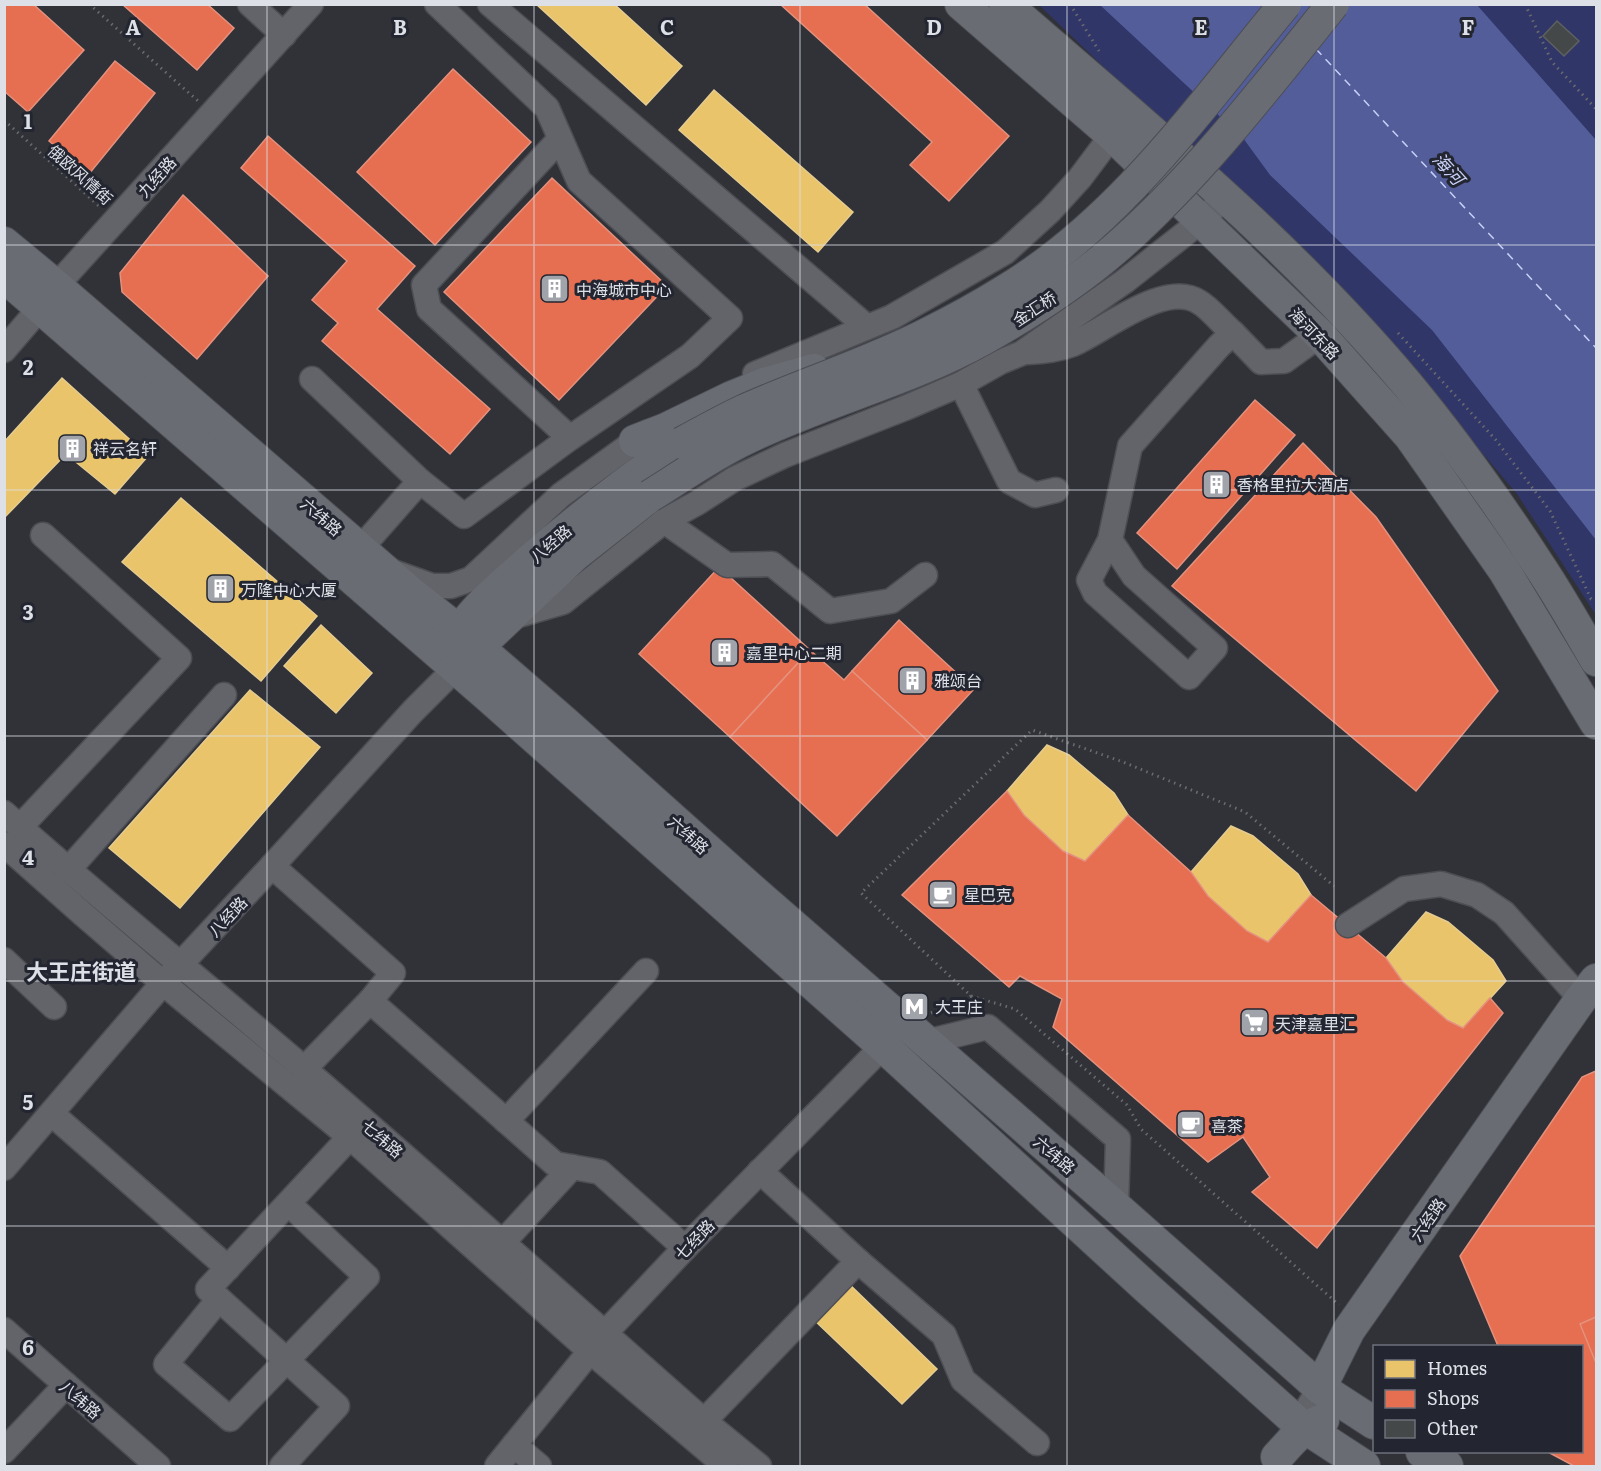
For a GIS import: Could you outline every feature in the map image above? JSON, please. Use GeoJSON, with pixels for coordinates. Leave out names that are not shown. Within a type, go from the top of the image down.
{"type":"FeatureCollection","features":[{"type":"Feature","properties":{"kind":"main road","name":"海河东路"},"geometry":{"type":"LineString","coordinates":[[962,4],[1121,124],[1225,197],[1345,315],[1407,384],[1470,466],[1541,568],[1596,660]]}},
{"type":"Feature","properties":{"kind":"main road","name":"海河东路"},"geometry":{"type":"LineString","coordinates":[[1005,4],[1121,124],[1201,221],[1320,335],[1410,436],[1504,570],[1596,723]]}},
{"type":"Feature","properties":{"kind":"main road","name":"金汇桥"},"geometry":{"type":"LineString","coordinates":[[677,435],[744,411],[863,362],[927,334],[1004,292],[1068,246],[1130,188],[1156,160],[1285,4]]}},
{"type":"Feature","properties":{"kind":"main road","name":"金汇桥"},"geometry":{"type":"LineString","coordinates":[[657,508],[696,467],[746,438],[948,358],[1056,295],[1115,249],[1185,181],[1226,136],[1333,4]]}},
{"type":"Feature","properties":{"kind":"main road","name":"六纬路"},"geometry":{"type":"LineString","coordinates":[[4,243],[48,297],[455,669],[883,1046],[1129,1272],[1302,1425],[1365,1467]]}},
{"type":"Feature","properties":{"kind":"main road","name":"六纬路"},"geometry":{"type":"LineString","coordinates":[[4,276],[48,297],[468,639],[1320,1388],[1373,1422]]}},
{"type":"Feature","properties":{"kind":"main road","name":"八经路"},"geometry":{"type":"LineString","coordinates":[[468,639],[582,516],[652,463],[677,435]]}},
{"type":"Feature","properties":{"kind":"main road"},"geometry":{"type":"LineString","coordinates":[[635,441],[677,435]]}},
{"type":"Feature","properties":{"kind":"main road","name":"八经路"},"geometry":{"type":"LineString","coordinates":[[501,605],[575,555],[657,508]]}},
{"type":"Feature","properties":{"kind":"main road"},"geometry":{"type":"LineString","coordinates":[[411,593],[447,598],[482,595],[501,605]]}},
{"type":"Feature","properties":{"kind":"main road"},"geometry":{"type":"LineString","coordinates":[[455,669],[453,646],[468,639]]}},
{"type":"Feature","properties":{"kind":"main road","name":"六经路"},"geometry":{"type":"LineString","coordinates":[[1320,1388],[1349,1330],[1589,990]]}},
{"type":"Feature","properties":{"kind":"main road"},"geometry":{"type":"LineString","coordinates":[[1280,1464],[1302,1425],[1332,1418],[1373,1423]]}},
{"type":"Feature","properties":{"kind":"main road"},"geometry":{"type":"LineString","coordinates":[[1424,1453],[1447,1467]]}},
{"type":"Feature","properties":{"kind":"street"},"geometry":{"type":"LineString","coordinates":[[250,4],[284,35]]}},
{"type":"Feature","properties":{"kind":"street","name":"九经路"},"geometry":{"type":"LineString","coordinates":[[4,350],[115,221],[311,4]]}},
{"type":"Feature","properties":{"kind":"street"},"geometry":{"type":"LineString","coordinates":[[312,379],[420,481],[464,516],[570,438],[690,356],[730,318],[579,181],[547,108],[437,4]]}},
{"type":"Feature","properties":{"kind":"street"},"geometry":{"type":"LineString","coordinates":[[490,4],[867,327]]}},
{"type":"Feature","properties":{"kind":"street"},"geometry":{"type":"LineString","coordinates":[[420,481],[371,559],[432,586],[451,586],[471,579],[561,495],[679,412],[750,376],[892,317],[1005,252],[1050,211],[1080,178],[1121,124]]}},
{"type":"Feature","properties":{"kind":"street"},"geometry":{"type":"LineString","coordinates":[[560,139],[423,285],[429,309],[570,438]]}},
{"type":"Feature","properties":{"kind":"street"},"geometry":{"type":"LineString","coordinates":[[657,508],[697,503],[734,479],[785,455],[961,384],[1022,352],[1106,294],[1201,221],[1225,197]]}},
{"type":"Feature","properties":{"kind":"street"},"geometry":{"type":"LineString","coordinates":[[1022,352],[1052,351],[1074,343],[1150,303],[1179,295],[1199,301],[1261,362],[1284,360],[1320,335]]}},
{"type":"Feature","properties":{"kind":"street"},"geometry":{"type":"LineString","coordinates":[[1110,540],[1134,576],[1215,648],[1189,677],[1095,593],[1089,580],[1110,540],[1130,446],[1233,333]]}},
{"type":"Feature","properties":{"kind":"street"},"geometry":{"type":"LineString","coordinates":[[961,384],[1010,481],[1035,495],[1056,490]]}},
{"type":"Feature","properties":{"kind":"street"},"geometry":{"type":"LineString","coordinates":[[657,508],[727,565],[772,564],[830,611],[891,601],[925,575]]}},
{"type":"Feature","properties":{"kind":"street"},"geometry":{"type":"LineString","coordinates":[[10,828],[179,658],[43,535]]}},
{"type":"Feature","properties":{"kind":"street","name":"八经路"},"geometry":{"type":"LineString","coordinates":[[4,1168],[163,983],[413,711],[455,669]]}},
{"type":"Feature","properties":{"kind":"street"},"geometry":{"type":"LineString","coordinates":[[68,870],[224,695]]}},
{"type":"Feature","properties":{"kind":"street","name":"七纬路"},"geometry":{"type":"LineString","coordinates":[[10,828],[68,870],[182,964],[502,1243],[717,1464]]}},
{"type":"Feature","properties":{"kind":"street","name":"七纬路"},"geometry":{"type":"LineString","coordinates":[[10,828],[84,915],[163,983],[597,1342],[704,1421],[759,1467]]}},
{"type":"Feature","properties":{"kind":"street"},"geometry":{"type":"LineString","coordinates":[[272,866],[393,973],[370,1001],[304,1069]]}},
{"type":"Feature","properties":{"kind":"street"},"geometry":{"type":"LineString","coordinates":[[1348,925],[1404,889],[1440,884],[1477,895],[1504,913],[1589,990]]}},
{"type":"Feature","properties":{"kind":"street"},"geometry":{"type":"LineString","coordinates":[[4,960],[54,1007]]}},
{"type":"Feature","properties":{"kind":"street"},"geometry":{"type":"LineString","coordinates":[[506,1121],[646,971]]}},
{"type":"Feature","properties":{"kind":"street"},"geometry":{"type":"LineString","coordinates":[[370,1001],[555,1164],[600,1172],[685,1248]]}},
{"type":"Feature","properties":{"kind":"street"},"geometry":{"type":"LineString","coordinates":[[916,1033],[988,1026],[1118,1139],[1116,1207]]}},
{"type":"Feature","properties":{"kind":"street","name":"七经路"},"geometry":{"type":"LineString","coordinates":[[497,1467],[597,1342],[685,1248],[883,1046],[916,1033]]}},
{"type":"Feature","properties":{"kind":"street"},"geometry":{"type":"LineString","coordinates":[[52,1114],[228,1268]]}},
{"type":"Feature","properties":{"kind":"street"},"geometry":{"type":"LineString","coordinates":[[282,1467],[337,1406],[208,1289],[350,1137]]}},
{"type":"Feature","properties":{"kind":"street"},"geometry":{"type":"LineString","coordinates":[[502,1243],[572,1167]]}},
{"type":"Feature","properties":{"kind":"street"},"geometry":{"type":"LineString","coordinates":[[760,1172],[944,1335],[963,1380],[1037,1443]]}},
{"type":"Feature","properties":{"kind":"street"},"geometry":{"type":"LineString","coordinates":[[219,1299],[166,1364],[230,1419],[367,1276],[289,1204]]}},
{"type":"Feature","properties":{"kind":"street"},"geometry":{"type":"LineString","coordinates":[[704,1421],[858,1261]]}},
{"type":"Feature","properties":{"kind":"street","name":"八纬路"},"geometry":{"type":"LineString","coordinates":[[4,1330],[158,1467]]}},
{"type":"Feature","properties":{"kind":"street"},"geometry":{"type":"LineString","coordinates":[[4,1451],[66,1385]]}},
{"type":"Feature","properties":{"kind":"street","name":"六经路"},"geometry":{"type":"LineString","coordinates":[[1302,1425],[1320,1388]]}},
{"type":"Feature","properties":{"kind":"street"},"geometry":{"type":"LineString","coordinates":[[514,1445],[539,1467]]}},
{"type":"Feature","properties":{"kind":"street"},"geometry":{"type":"LineString","coordinates":[[4,1458],[14,1467]]}},
{"type":"Feature","properties":{"kind":"path"},"geometry":{"type":"LineString","coordinates":[[89,4],[213,114]]}},
{"type":"Feature","properties":{"kind":"path"},"geometry":{"type":"LineString","coordinates":[[1525,4],[1552,62],[1596,109]]}},
{"type":"Feature","properties":{"kind":"path","name":"俄欧风情街"},"geometry":{"type":"LineString","coordinates":[[4,120],[115,221]]}},
{"type":"Feature","properties":{"kind":"path"},"geometry":{"type":"LineString","coordinates":[[1334,886],[1245,812],[1124,762],[1032,730],[861,893],[971,996],[1016,1009],[1127,1105],[1141,1129],[1356,1320]]}},
{"type":"Feature","properties":{"kind":"path"},"geometry":{"type":"LineString","coordinates":[[916,1033],[971,996]]}},
{"type":"Feature","properties":{"kind":"shaded area"},"geometry":{"type":"Polygon","coordinates":[[[1592,4],[1596,9],[1596,615],[1517,494],[1377,329],[1039,5],[1592,4]]]}},
{"type":"Feature","properties":{"kind":"water","name":"海河"},"geometry":{"type":"Polygon","coordinates":[[[1100,5],[1477,5],[1596,140],[1596,540],[1432,330],[1270,175],[1243,138],[1100,5]]]}},
{"type":"Feature","properties":{"kind":"building: Homes"},"geometry":{"type":"Polygon","coordinates":[[[536,4],[614,4],[682,66],[646,105],[536,4]]]}},
{"type":"Feature","properties":{"kind":"building: Homes"},"geometry":{"type":"Polygon","coordinates":[[[714,90],[853,212],[818,252],[679,130],[714,90]]]}},
{"type":"Feature","properties":{"kind":"building: Homes","name":"祥云名轩"},"geometry":{"type":"Polygon","coordinates":[[[62,378],[148,456],[115,494],[66,454],[4,518],[4,442],[62,378]]]}},
{"type":"Feature","properties":{"kind":"building: Homes","name":"万隆中心大厦"},"geometry":{"type":"Polygon","coordinates":[[[181,498],[317,616],[261,681],[122,562],[181,498]]]}},
{"type":"Feature","properties":{"kind":"building: Homes"},"geometry":{"type":"Polygon","coordinates":[[[321,625],[372,673],[336,713],[284,666],[321,625]]]}},
{"type":"Feature","properties":{"kind":"building: Homes"},"geometry":{"type":"Polygon","coordinates":[[[250,690],[320,747],[180,908],[109,848],[250,690]]]}},
{"type":"Feature","properties":{"kind":"building: Homes"},"geometry":{"type":"Polygon","coordinates":[[[1047,745],[1069,755],[1114,793],[1128,815],[1085,861],[1063,851],[1024,815],[1007,791],[1047,745]]]}},
{"type":"Feature","properties":{"kind":"building: Homes"},"geometry":{"type":"Polygon","coordinates":[[[1231,826],[1253,836],[1298,874],[1311,895],[1268,942],[1247,931],[1208,896],[1191,872],[1231,826]]]}},
{"type":"Feature","properties":{"kind":"building: Homes"},"geometry":{"type":"Polygon","coordinates":[[[1426,912],[1448,922],[1493,960],[1506,981],[1463,1028],[1442,1017],[1403,982],[1386,958],[1426,912]]]}},
{"type":"Feature","properties":{"kind":"building: Homes"},"geometry":{"type":"Polygon","coordinates":[[[846,1281],[937,1369],[902,1404],[811,1317],[846,1281]]]}},
{"type":"Feature","properties":{"kind":"building: Shops"},"geometry":{"type":"Polygon","coordinates":[[[6,4],[33,4],[84,50],[28,112],[4,91],[4,7],[6,4]]]}},
{"type":"Feature","properties":{"kind":"building: Shops"},"geometry":{"type":"Polygon","coordinates":[[[122,4],[207,4],[234,28],[197,70],[122,4]]]}},
{"type":"Feature","properties":{"kind":"building: Shops"},"geometry":{"type":"Polygon","coordinates":[[[780,4],[864,4],[1009,136],[949,201],[910,165],[932,142],[780,4]]]}},
{"type":"Feature","properties":{"kind":"building: Shops"},"geometry":{"type":"Polygon","coordinates":[[[115,61],[155,93],[89,174],[49,141],[115,61]]]}},
{"type":"Feature","properties":{"kind":"building: Shops"},"geometry":{"type":"Polygon","coordinates":[[[453,69],[531,142],[435,245],[357,172],[453,69]]]}},
{"type":"Feature","properties":{"kind":"building: Shops"},"geometry":{"type":"Polygon","coordinates":[[[268,136],[415,266],[377,309],[490,409],[450,454],[322,341],[338,323],[312,300],[347,261],[241,168],[268,136]]]}},
{"type":"Feature","properties":{"kind":"building: Shops","name":"中海城市中心"},"geometry":{"type":"Polygon","coordinates":[[[552,178],[667,286],[559,400],[444,292],[552,178]]]}},
{"type":"Feature","properties":{"kind":"building: Shops"},"geometry":{"type":"Polygon","coordinates":[[[183,195],[268,276],[197,359],[122,292],[120,273],[183,195]]]}},
{"type":"Feature","properties":{"kind":"building: Shops","name":"香格里拉大酒店"},"geometry":{"type":"Polygon","coordinates":[[[1255,400],[1295,435],[1177,569],[1137,533],[1255,400]]]}},
{"type":"Feature","properties":{"kind":"building: Shops"},"geometry":{"type":"Polygon","coordinates":[[[1303,443],[1376,517],[1498,691],[1416,791],[1172,586],[1303,443]]]}},
{"type":"Feature","properties":{"kind":"building: Shops","name":"嘉里中心二期"},"geometry":{"type":"Polygon","coordinates":[[[719,567],[810,650],[730,737],[639,654],[719,567]]]}},
{"type":"Feature","properties":{"kind":"building: Shops","name":"雅颂台"},"geometry":{"type":"Polygon","coordinates":[[[899,620],[974,689],[927,740],[852,671],[899,620]]]}},
{"type":"Feature","properties":{"kind":"building: Shops"},"geometry":{"type":"Polygon","coordinates":[[[810,650],[844,680],[852,671],[927,740],[837,836],[730,737],[810,650]]]}},
{"type":"Feature","properties":{"kind":"building: Shops","name":"天津嘉里汇"},"geometry":{"type":"Polygon","coordinates":[[[1007,791],[1024,815],[1063,851],[1085,861],[1128,815],[1191,872],[1208,896],[1247,931],[1268,942],[1311,895],[1386,958],[1403,982],[1447,1020],[1463,1028],[1490,998],[1503,1013],[1317,1248],[1252,1192],[1270,1177],[1243,1137],[1208,1162],[1053,1027],[1062,999],[1020,976],[1009,987],[902,895],[1007,791]]]}},
{"type":"Feature","properties":{"kind":"building: Shops"},"geometry":{"type":"Polygon","coordinates":[[[1596,1071],[1596,1466],[1574,1466],[1550,1453],[1583,1453],[1583,1345],[1498,1345],[1460,1256],[1582,1077],[1596,1071]]]}},
{"type":"Feature","properties":{"kind":"building: Shops"},"geometry":{"type":"Polygon","coordinates":[[[1596,1317],[1596,1363],[1580,1324],[1596,1317]]]}},
{"type":"Feature","properties":{"kind":"building: Other"},"geometry":{"type":"Polygon","coordinates":[[[1557,21],[1579,41],[1564,56],[1543,36],[1557,21]]]}},
{"type":"Feature","properties":{"kind":"ferry route"},"geometry":{"type":"LineString","coordinates":[[1316,49],[1596,348]]}},
{"type":"Feature","properties":{"kind":"place","name":"中海城市中心"},"geometry":{"type":"Point","coordinates":[555,289]}},
{"type":"Feature","properties":{"kind":"place","name":"祥云名轩"},"geometry":{"type":"Point","coordinates":[72,448]}},
{"type":"Feature","properties":{"kind":"place","name":"香格里拉大酒店"},"geometry":{"type":"Point","coordinates":[1216,484]}},
{"type":"Feature","properties":{"kind":"place","name":"万隆中心大厦"},"geometry":{"type":"Point","coordinates":[220,589]}},
{"type":"Feature","properties":{"kind":"place","name":"嘉里中心二期"},"geometry":{"type":"Point","coordinates":[725,652]}},
{"type":"Feature","properties":{"kind":"place","name":"雅颂台"},"geometry":{"type":"Point","coordinates":[913,680]}},
{"type":"Feature","properties":{"kind":"place","name":"星巴克"},"geometry":{"type":"Point","coordinates":[943,894]}},
{"type":"Feature","properties":{"kind":"place","name":"大王庄"},"geometry":{"type":"Point","coordinates":[914,1006]}},
{"type":"Feature","properties":{"kind":"place","name":"天津嘉里汇"},"geometry":{"type":"Point","coordinates":[1254,1023]}},
{"type":"Feature","properties":{"kind":"place","name":"喜茶"},"geometry":{"type":"Point","coordinates":[1190,1125]}},
{"type":"Feature","properties":{"kind":"district","name":"大王庄街道"},"geometry":{"type":"Point","coordinates":[81,970]}}]}
